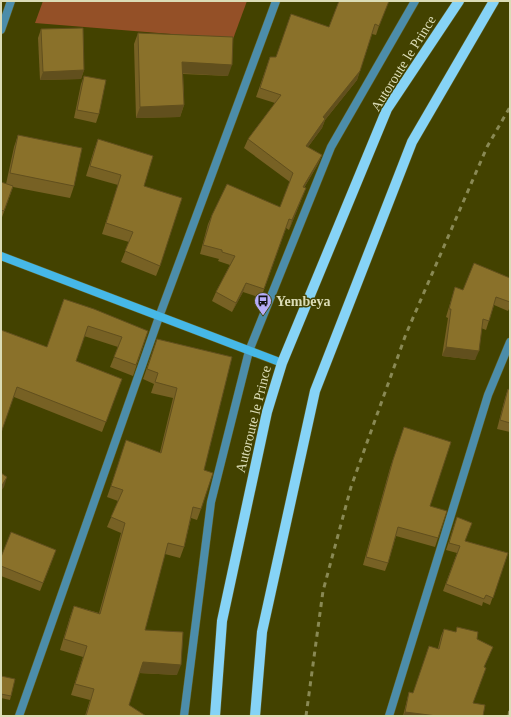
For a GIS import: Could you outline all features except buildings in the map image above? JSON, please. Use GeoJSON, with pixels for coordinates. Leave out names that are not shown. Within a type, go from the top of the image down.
{"type":"FeatureCollection","features":[{"type":"Feature","properties":{"kind":"main road","name":"Autoroute le Prince"},"geometry":{"type":"LineString","coordinates":[[215,716],[222,622],[267,412],[282,363],[387,109],[459,1]]}},
{"type":"Feature","properties":{"kind":"main road"},"geometry":{"type":"LineString","coordinates":[[254,716],[262,632],[315,391],[412,142],[494,1]]}},
{"type":"Feature","properties":{"kind":"street"},"geometry":{"type":"LineString","coordinates":[[1,30],[11,1]]}},
{"type":"Feature","properties":{"kind":"street"},"geometry":{"type":"LineString","coordinates":[[19,716],[159,317],[276,1]]}},
{"type":"Feature","properties":{"kind":"street"},"geometry":{"type":"LineString","coordinates":[[184,716],[211,502],[249,350],[331,147],[415,1]]}},
{"type":"Feature","properties":{"kind":"street"},"geometry":{"type":"LineString","coordinates":[[1,256],[282,363]]}},
{"type":"Feature","properties":{"kind":"street"},"geometry":{"type":"LineString","coordinates":[[389,716],[488,395],[510,342]]}},
{"type":"Feature","properties":{"kind":"shaded area"},"geometry":{"type":"Polygon","coordinates":[[[43,1],[247,1],[233,39],[35,23],[43,1]]]}},
{"type":"Feature","properties":{"kind":"railway"},"geometry":{"type":"LineString","coordinates":[[306,716],[323,591],[351,487],[406,334],[487,147],[510,107]]}},
{"type":"Feature","properties":{"kind":"railway"},"geometry":{"type":"LineString","coordinates":[[509,716],[510,708]]}},
{"type":"Feature","properties":{"kind":"place","name":"Yembeya"},"geometry":{"type":"Point","coordinates":[263,316]}}]}
